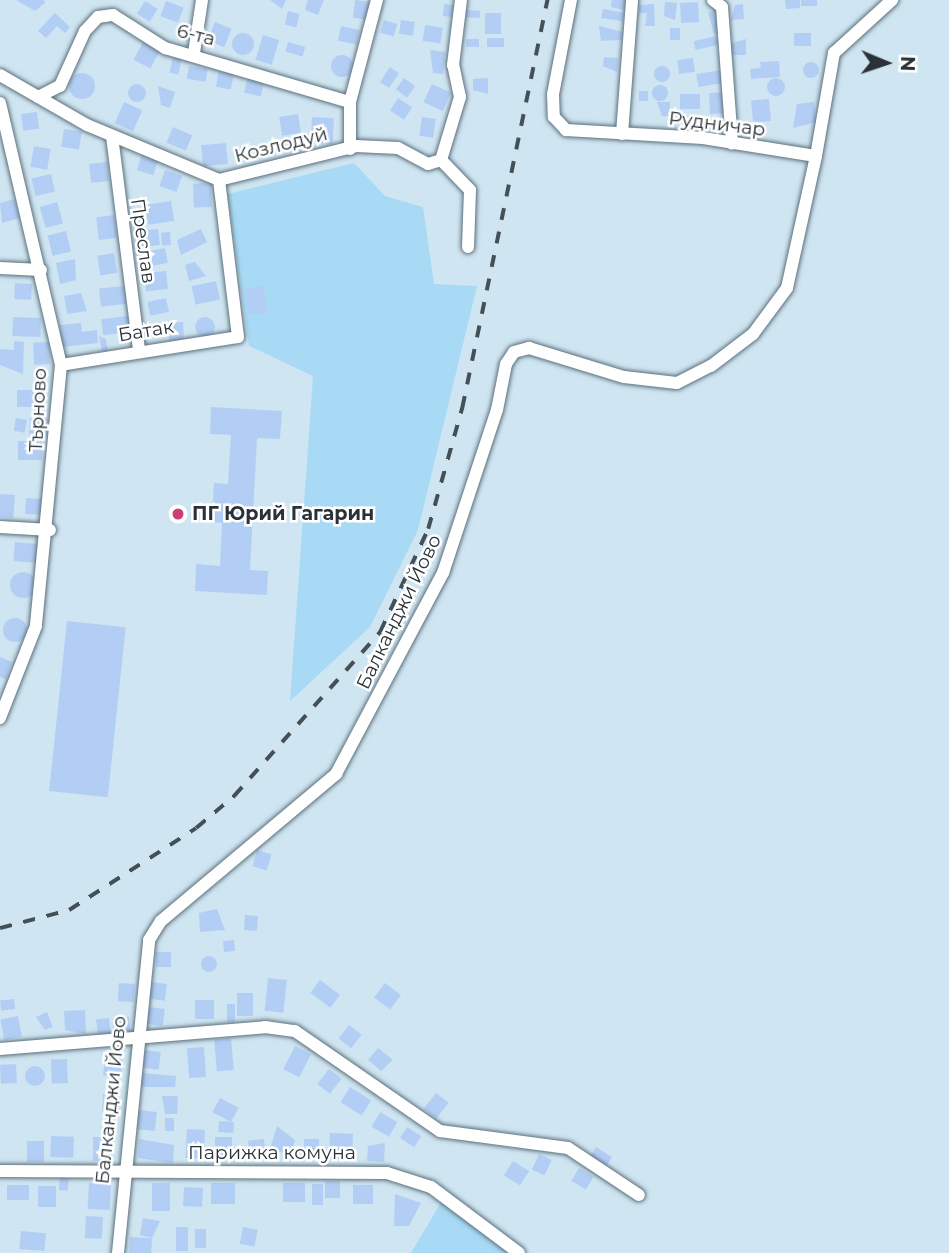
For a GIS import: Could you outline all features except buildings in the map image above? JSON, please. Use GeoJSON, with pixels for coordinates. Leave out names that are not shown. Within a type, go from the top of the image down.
{"type":"FeatureCollection","features":[{"type":"Feature","properties":{"kind":"street"},"geometry":{"type":"LineString","coordinates":[[194,53],[202,0]]}},
{"type":"Feature","properties":{"kind":"street"},"geometry":{"type":"LineString","coordinates":[[350,149],[350,102],[377,0]]}},
{"type":"Feature","properties":{"kind":"street"},"geometry":{"type":"LineString","coordinates":[[461,0],[453,65],[460,97],[441,160],[470,190],[468,247]]}},
{"type":"Feature","properties":{"kind":"street","name":"Рудничар"},"geometry":{"type":"LineString","coordinates":[[571,0],[554,117],[566,130],[732,145],[816,156]]}},
{"type":"Feature","properties":{"kind":"street"},"geometry":{"type":"LineString","coordinates":[[622,134],[632,0]]}},
{"type":"Feature","properties":{"kind":"street"},"geometry":{"type":"LineString","coordinates":[[713,0],[722,7],[732,145]]}},
{"type":"Feature","properties":{"kind":"street"},"geometry":{"type":"LineString","coordinates":[[816,156],[834,53],[892,0]]}},
{"type":"Feature","properties":{"kind":"street","name":"6-та"},"geometry":{"type":"LineString","coordinates":[[38,97],[60,86],[98,17],[113,15],[165,48],[194,53],[350,102]]}},
{"type":"Feature","properties":{"kind":"street","name":"Козлодуй"},"geometry":{"type":"LineString","coordinates":[[0,75],[111,136],[219,180],[350,149],[383,145],[428,164],[441,160]]}},
{"type":"Feature","properties":{"kind":"street","name":"Търново"},"geometry":{"type":"LineString","coordinates":[[0,103],[61,365],[50,530],[36,626],[0,718]]}},
{"type":"Feature","properties":{"kind":"street","name":"Преслав"},"geometry":{"type":"LineString","coordinates":[[111,136],[139,351]]}},
{"type":"Feature","properties":{"kind":"street","name":"Балканджи Йово"},"geometry":{"type":"LineString","coordinates":[[118,1253],[122,1171],[149,940],[161,921],[315,796],[336,774],[443,573],[514,352],[529,348],[651,382],[677,383],[711,366],[752,334],[788,288],[816,156]]}},
{"type":"Feature","properties":{"kind":"street","name":"Батак"},"geometry":{"type":"LineString","coordinates":[[61,365],[238,337],[219,180]]}},
{"type":"Feature","properties":{"kind":"street"},"geometry":{"type":"LineString","coordinates":[[0,268],[41,270]]}},
{"type":"Feature","properties":{"kind":"street"},"geometry":{"type":"LineString","coordinates":[[0,527],[50,530]]}},
{"type":"Feature","properties":{"kind":"street"},"geometry":{"type":"LineString","coordinates":[[0,1049],[137,1036],[295,1031],[440,1131],[568,1148],[639,1195]]}},
{"type":"Feature","properties":{"kind":"street","name":"Парижка комуна"},"geometry":{"type":"LineString","coordinates":[[0,1171],[387,1173],[431,1186],[519,1253]]}},
{"type":"Feature","properties":{"kind":"shaded area"},"geometry":{"type":"Polygon","coordinates":[[[354,163],[385,196],[423,207],[434,284],[477,286],[418,530],[370,627],[290,701],[313,376],[249,346],[228,194],[354,163]]]}},
{"type":"Feature","properties":{"kind":"shaded area"},"geometry":{"type":"Polygon","coordinates":[[[444,1197],[519,1253],[411,1253],[444,1197]]]}},
{"type":"Feature","properties":{"kind":"railway"},"geometry":{"type":"LineString","coordinates":[[0,928],[69,910],[196,828],[234,796],[380,632],[428,529],[462,408],[547,0]]}},
{"type":"Feature","properties":{"kind":"place","name":"ПГ Юрий Гагарин"},"geometry":{"type":"Point","coordinates":[178,514]}}]}
